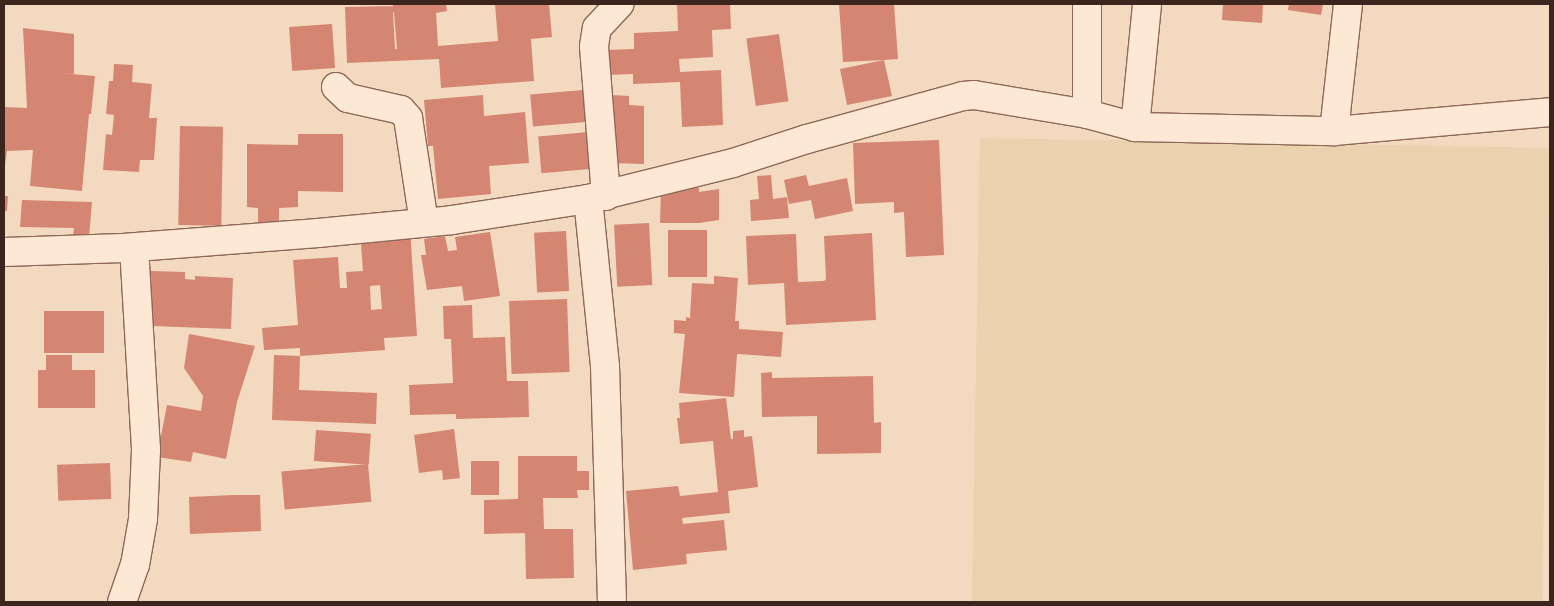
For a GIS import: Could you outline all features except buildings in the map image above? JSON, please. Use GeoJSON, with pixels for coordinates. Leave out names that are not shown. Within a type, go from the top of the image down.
{"type":"FeatureCollection","features":[{"type":"Feature","properties":{"kind":"street"},"geometry":{"type":"LineString","coordinates":[[612,602],[605,366],[597,198],[594,46],[597,28],[619,4]]}},
{"type":"Feature","properties":{"kind":"street"},"geometry":{"type":"LineString","coordinates":[[1334,131],[1348,4]]}},
{"type":"Feature","properties":{"kind":"street"},"geometry":{"type":"LineString","coordinates":[[1087,8],[1087,114]]}},
{"type":"Feature","properties":{"kind":"street"},"geometry":{"type":"LineString","coordinates":[[1135,127],[1146,10]]}},
{"type":"Feature","properties":{"kind":"street"},"geometry":{"type":"LineString","coordinates":[[336,87],[348,98],[402,110],[408,118],[424,222]]}},
{"type":"Feature","properties":{"kind":"street"},"geometry":{"type":"LineString","coordinates":[[4,252],[134,247],[424,222],[540,208],[597,198],[733,163],[807,139],[963,96],[988,96],[1087,114],[1135,127],[1334,131],[1550,112]]}},
{"type":"Feature","properties":{"kind":"street"},"geometry":{"type":"LineString","coordinates":[[122,602],[135,565],[142,519],[146,449],[134,247]]}},
{"type":"Feature","properties":{"kind":"shaded area"},"geometry":{"type":"Polygon","coordinates":[[[980,138],[1550,148],[1542,602],[972,602],[980,138]]]}}]}
